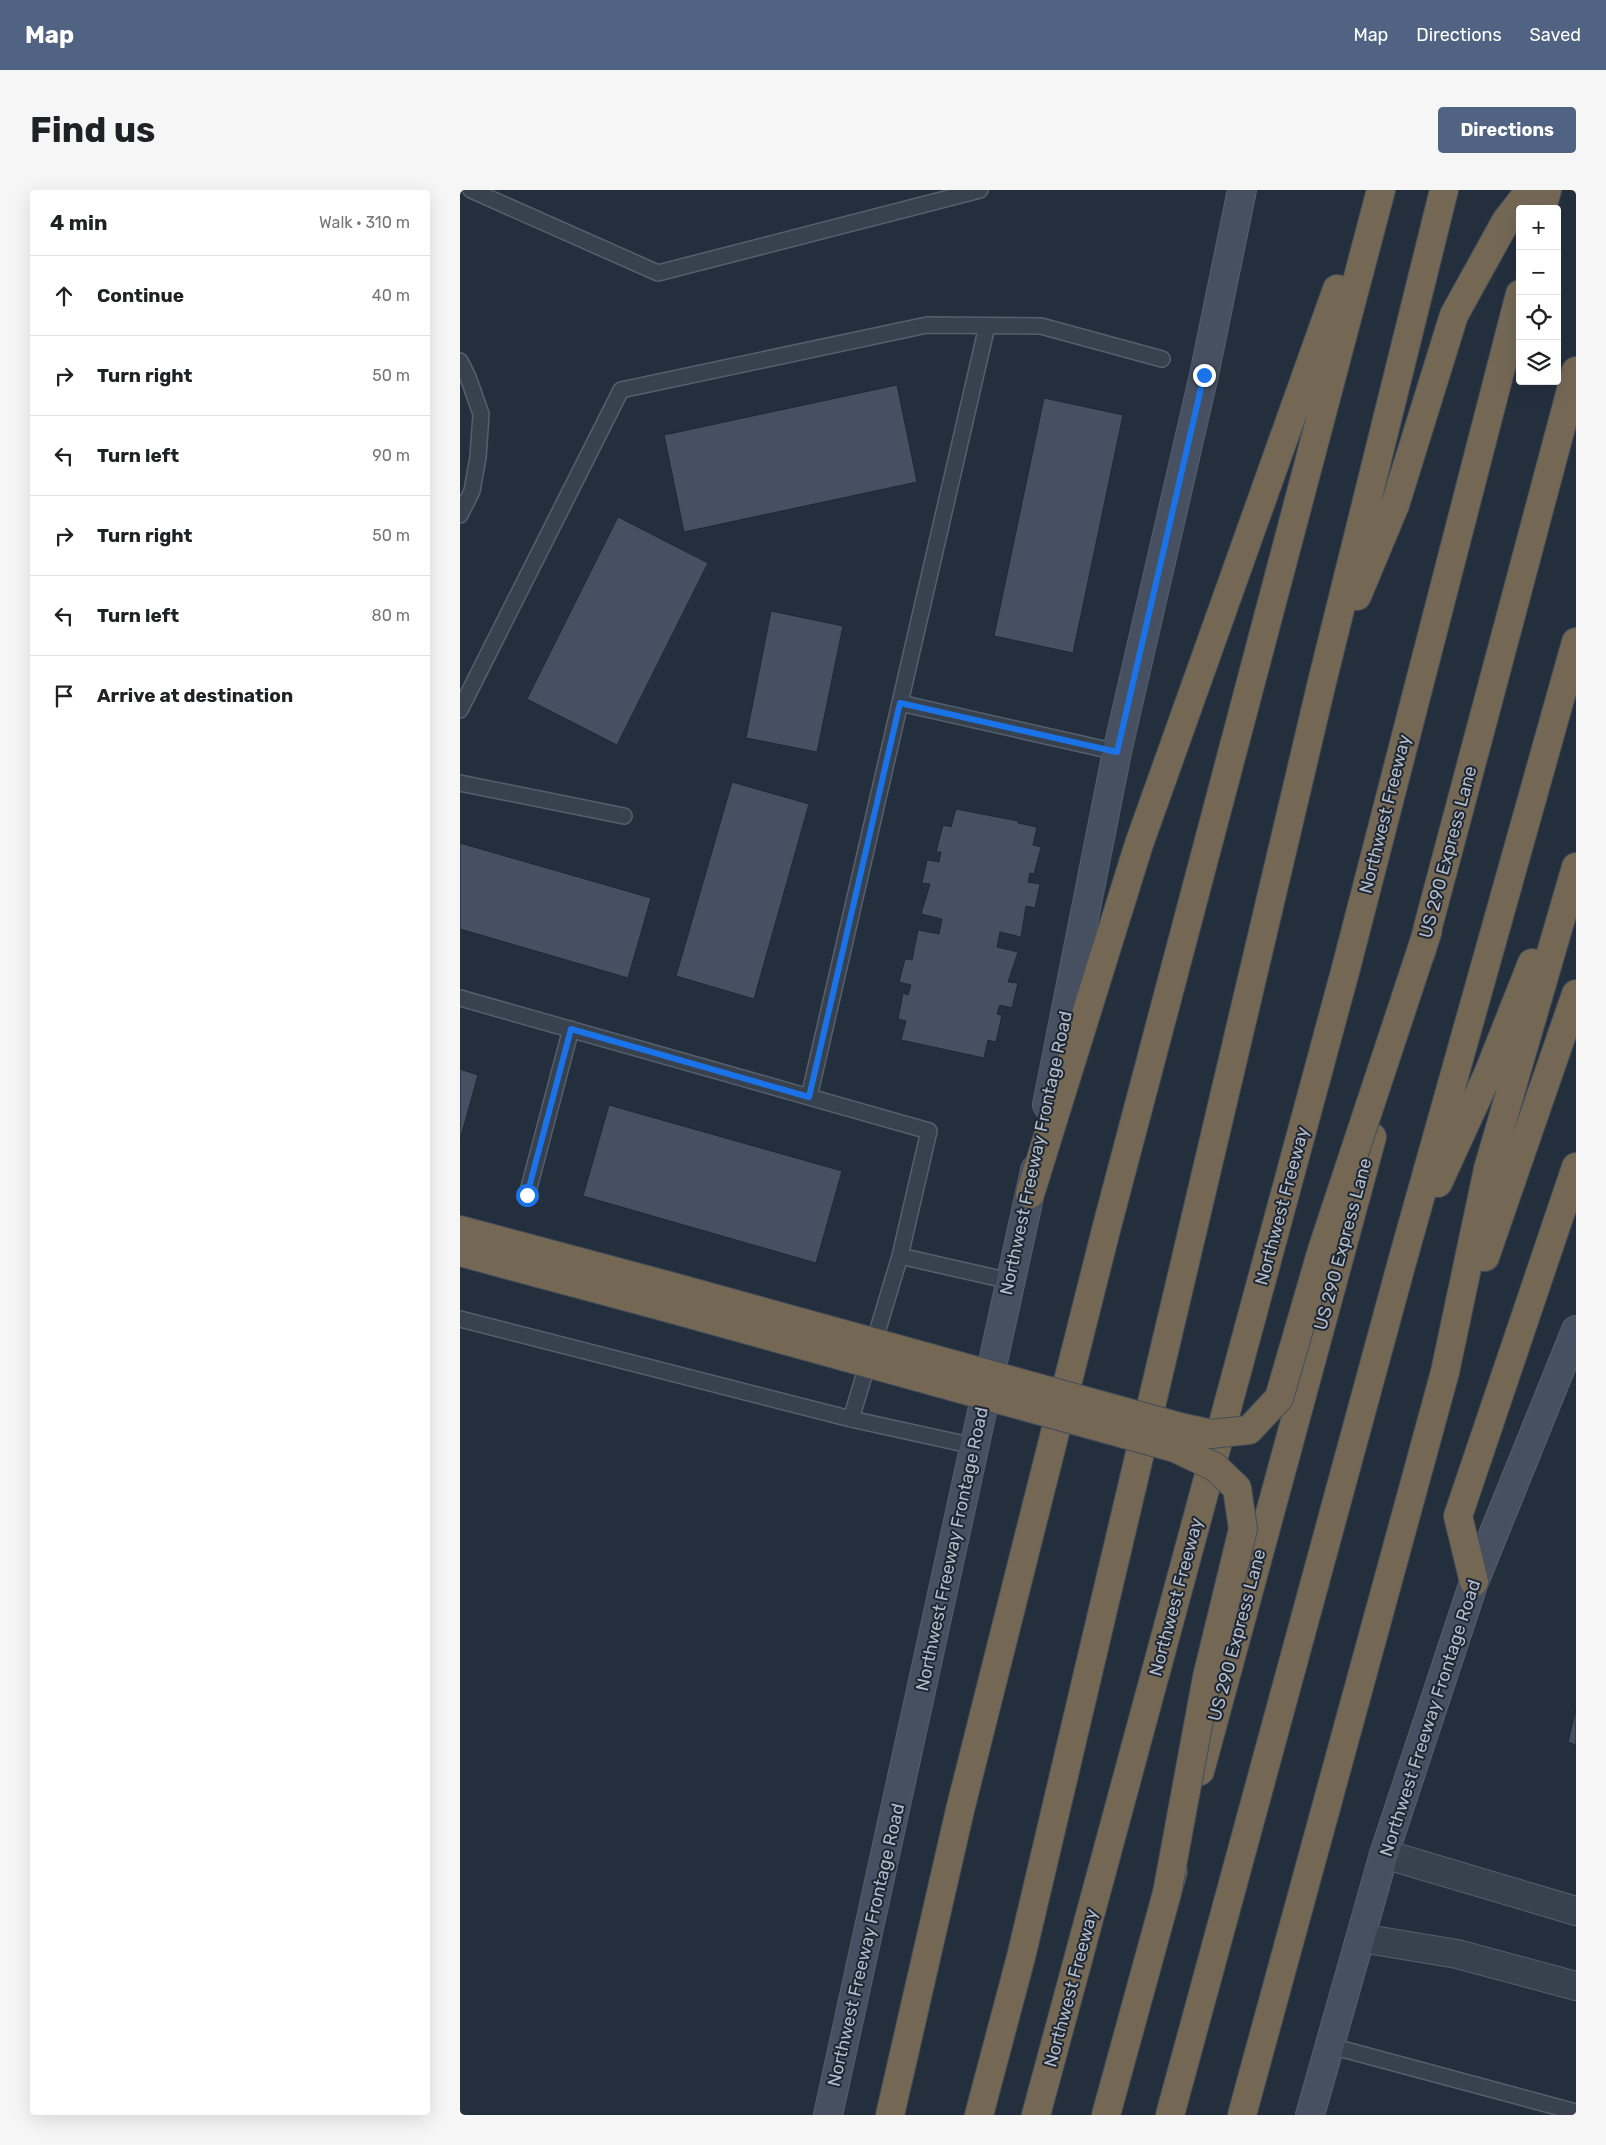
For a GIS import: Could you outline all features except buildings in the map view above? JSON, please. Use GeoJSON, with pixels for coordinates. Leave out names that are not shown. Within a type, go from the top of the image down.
{"type":"FeatureCollection","features":[{"type":"Feature","properties":{"kind":"highway"},"geometry":{"type":"LineString","coordinates":[[1030,1194],[1139,844],[1311,366],[1370,190]]}},
{"type":"Feature","properties":{"kind":"highway"},"geometry":{"type":"LineString","coordinates":[[890,2115],[960,1810],[1105,1236],[1381,190]]}},
{"type":"Feature","properties":{"kind":"highway"},"geometry":{"type":"LineString","coordinates":[[979,2115],[1021,1957],[1160,1360],[1322,682],[1444,190]]}},
{"type":"Feature","properties":{"kind":"highway"},"geometry":{"type":"LineString","coordinates":[[1322,682],[1395,505],[1454,315],[1506,221],[1530,190]]}},
{"type":"Feature","properties":{"kind":"highway"},"geometry":{"type":"LineString","coordinates":[[1543,205],[1547,190]]}},
{"type":"Feature","properties":{"kind":"highway","name":"Northwest Freeway"},"geometry":{"type":"LineString","coordinates":[[1036,2115],[1346,968],[1520,295]]}},
{"type":"Feature","properties":{"kind":"highway","name":"US 290 Express Lane"},"geometry":{"type":"LineString","coordinates":[[1106,2115],[1428,930],[1576,371]]}},
{"type":"Feature","properties":{"kind":"highway"},"geometry":{"type":"LineString","coordinates":[[1170,2115],[1402,1262],[1576,642]]}},
{"type":"Feature","properties":{"kind":"highway"},"geometry":{"type":"LineString","coordinates":[[1402,1262],[1488,1074],[1576,859]]}},
{"type":"Feature","properties":{"kind":"highway"},"geometry":{"type":"LineString","coordinates":[[1242,2115],[1445,1372],[1488,1169],[1576,867]]}},
{"type":"Feature","properties":{"kind":"highway"},"geometry":{"type":"LineString","coordinates":[[460,1252],[664,1296],[1211,1434],[1249,1430],[1278,1398],[1322,1250],[1428,930]]}},
{"type":"Feature","properties":{"kind":"highway"},"geometry":{"type":"LineString","coordinates":[[1445,1372],[1576,994]]}},
{"type":"Feature","properties":{"kind":"highway"},"geometry":{"type":"LineString","coordinates":[[1474,1582],[1458,1516],[1576,1167]]}},
{"type":"Feature","properties":{"kind":"highway"},"geometry":{"type":"LineString","coordinates":[[460,1230],[664,1296],[1175,1448],[1215,1467],[1237,1488],[1243,1529],[1206,1676],[1167,1893]]}},
{"type":"Feature","properties":{"kind":"main road","name":"Northwest Freeway Frontage Road"},"geometry":{"type":"LineString","coordinates":[[828,2115],[1030,1194],[1117,752],[1202,384],[1242,190]]}},
{"type":"Feature","properties":{"kind":"main road","name":"Northwest Freeway Frontage Road"},"geometry":{"type":"LineString","coordinates":[[1310,2115],[1384,1854],[1474,1582],[1576,1330]]}},
{"type":"Feature","properties":{"kind":"street"},"geometry":{"type":"LineString","coordinates":[[1384,1854],[1576,1911]]}},
{"type":"Feature","properties":{"kind":"street"},"geometry":{"type":"LineString","coordinates":[[1361,1938],[1457,1954],[1576,1986]]}},
{"type":"Feature","properties":{"kind":"lane"},"geometry":{"type":"LineString","coordinates":[[471,190],[658,273],[980,190]]}},
{"type":"Feature","properties":{"kind":"lane"},"geometry":{"type":"LineString","coordinates":[[460,710],[621,390],[927,324],[1041,326],[1162,359]]}},
{"type":"Feature","properties":{"kind":"lane"},"geometry":{"type":"LineString","coordinates":[[809,1097],[987,326]]}},
{"type":"Feature","properties":{"kind":"lane"},"geometry":{"type":"LineString","coordinates":[[460,361],[468,377],[481,414],[478,457],[472,491],[460,515]]}},
{"type":"Feature","properties":{"kind":"lane"},"geometry":{"type":"LineString","coordinates":[[900,703],[1117,752]]}},
{"type":"Feature","properties":{"kind":"lane"},"geometry":{"type":"LineString","coordinates":[[460,783],[624,816]]}},
{"type":"Feature","properties":{"kind":"lane"},"geometry":{"type":"LineString","coordinates":[[460,998],[929,1131],[900,1256],[851,1419]]}},
{"type":"Feature","properties":{"kind":"lane"},"geometry":{"type":"LineString","coordinates":[[527,1195],[571,1029]]}},
{"type":"Feature","properties":{"kind":"lane"},"geometry":{"type":"LineString","coordinates":[[900,1256],[1010,1281]]}},
{"type":"Feature","properties":{"kind":"lane"},"geometry":{"type":"LineString","coordinates":[[460,1318],[851,1419],[974,1446]]}},
{"type":"Feature","properties":{"kind":"lane"},"geometry":{"type":"LineString","coordinates":[[1331,2046],[1576,2112]]}},
{"type":"Feature","properties":{"kind":"route"},"geometry":{"type":"LineString","coordinates":[[527,1195],[571,1029],[809,1097],[900,703],[1117,752],[1204,375]]}}]}
